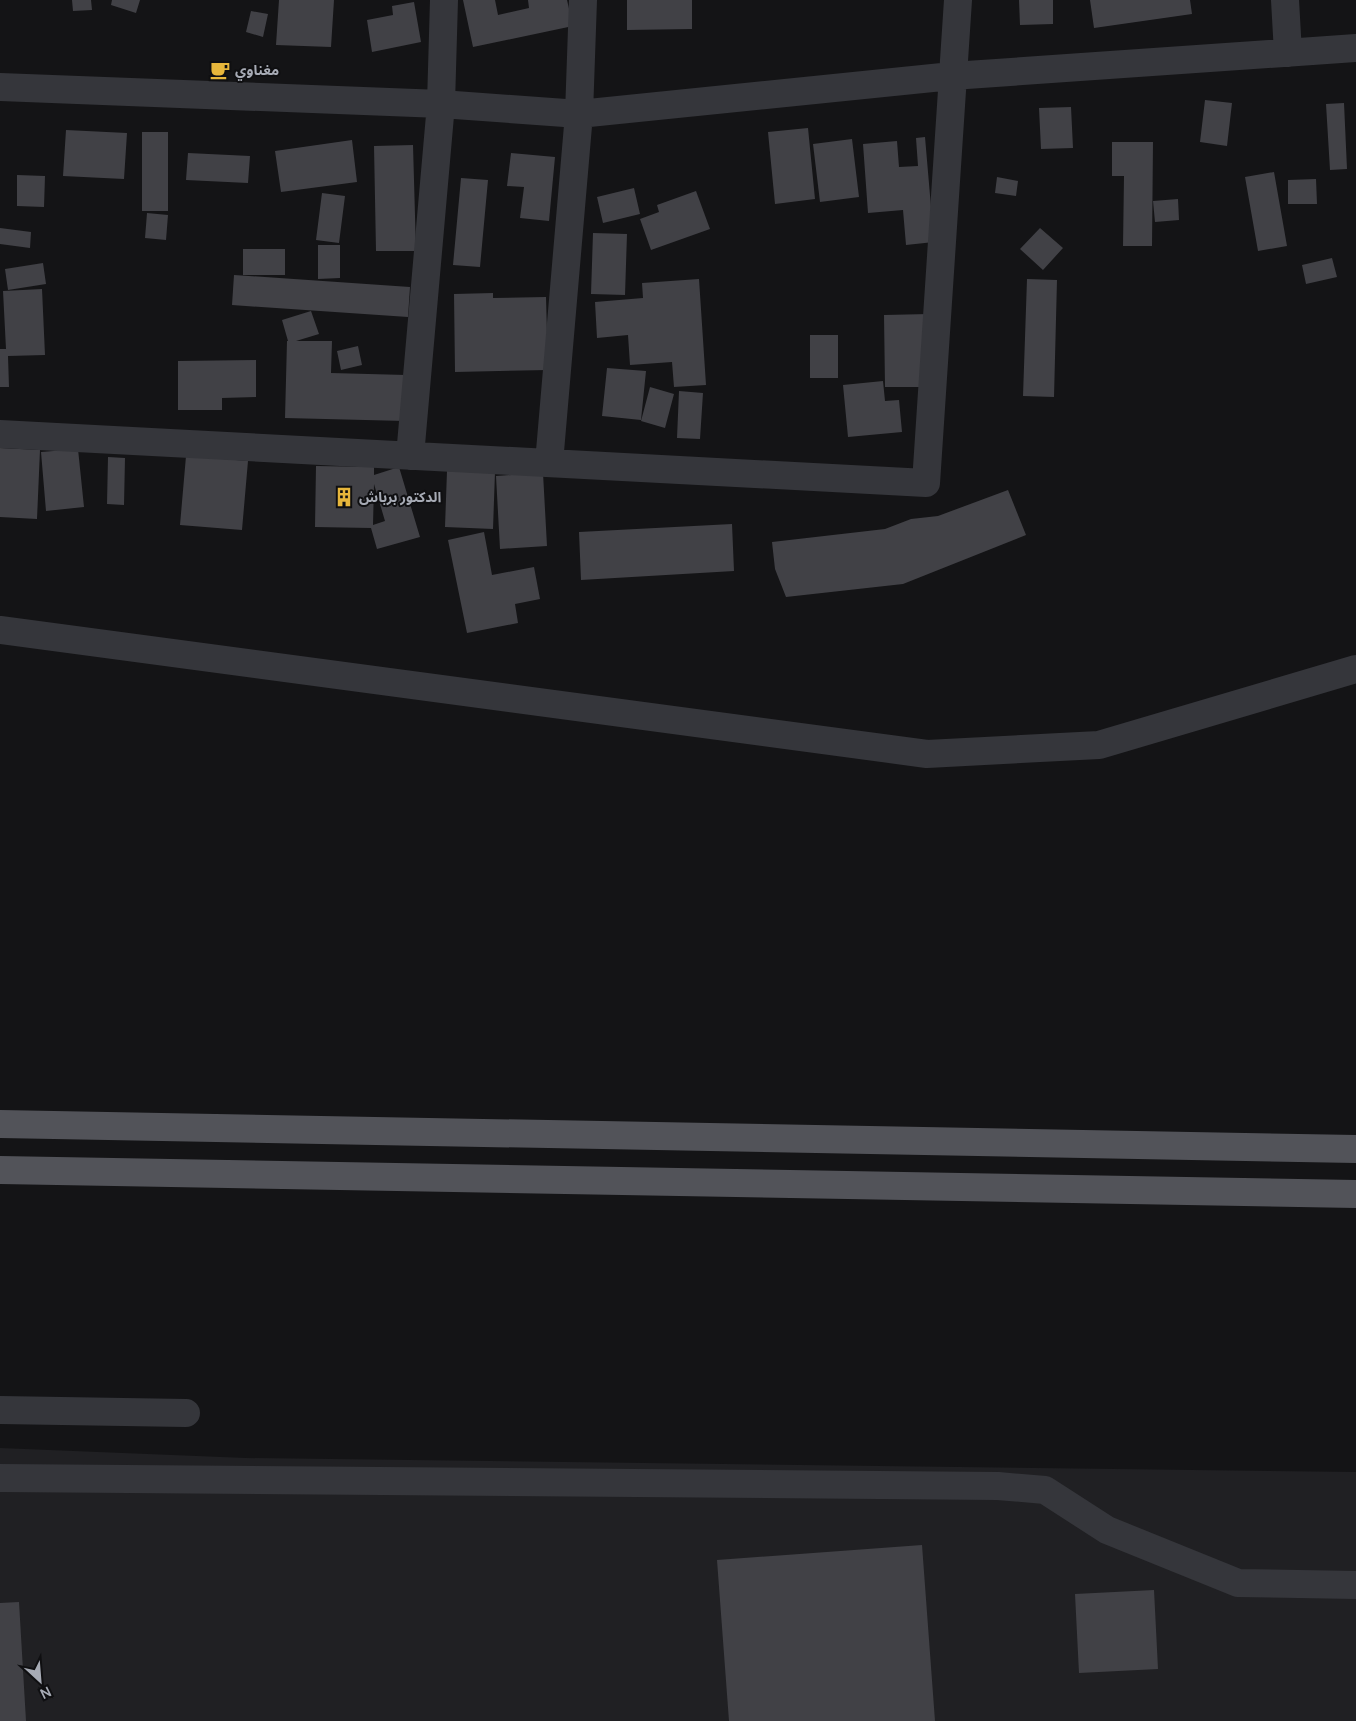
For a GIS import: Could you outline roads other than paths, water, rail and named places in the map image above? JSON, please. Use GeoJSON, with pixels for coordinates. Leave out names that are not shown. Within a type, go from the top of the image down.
{"type":"FeatureCollection","features":[{"type":"Feature","properties":{"kind":"main road"},"geometry":{"type":"LineString","coordinates":[[0,1124],[1356,1149]]}},
{"type":"Feature","properties":{"kind":"main road"},"geometry":{"type":"LineString","coordinates":[[0,1170],[1356,1194]]}},
{"type":"Feature","properties":{"kind":"street"},"geometry":{"type":"LineString","coordinates":[[410,456],[441,104],[444,0]]}},
{"type":"Feature","properties":{"kind":"street"},"geometry":{"type":"LineString","coordinates":[[549,463],[579,114],[583,0]]}},
{"type":"Feature","properties":{"kind":"street"},"geometry":{"type":"LineString","coordinates":[[0,434],[926,484],[958,0]]}},
{"type":"Feature","properties":{"kind":"street"},"geometry":{"type":"LineString","coordinates":[[1285,0],[1288,53]]}},
{"type":"Feature","properties":{"kind":"street"},"geometry":{"type":"LineString","coordinates":[[0,87],[441,104],[579,114],[952,76],[1356,48]]}},
{"type":"Feature","properties":{"kind":"street"},"geometry":{"type":"LineString","coordinates":[[0,630],[927,754],[1099,745],[1356,669]]}},
{"type":"Feature","properties":{"kind":"street"},"geometry":{"type":"LineString","coordinates":[[0,1410],[186,1413]]}},
{"type":"Feature","properties":{"kind":"street"},"geometry":{"type":"LineString","coordinates":[[0,1478],[998,1486],[1045,1490],[1107,1530],[1238,1583],[1356,1585]]}},
{"type":"Feature","properties":{"kind":"place","name":"مغناوي"},"geometry":{"type":"Point","coordinates":[220,70]}},
{"type":"Feature","properties":{"kind":"place","name":"الدكتور برباش"},"geometry":{"type":"Point","coordinates":[344,497]}}]}
